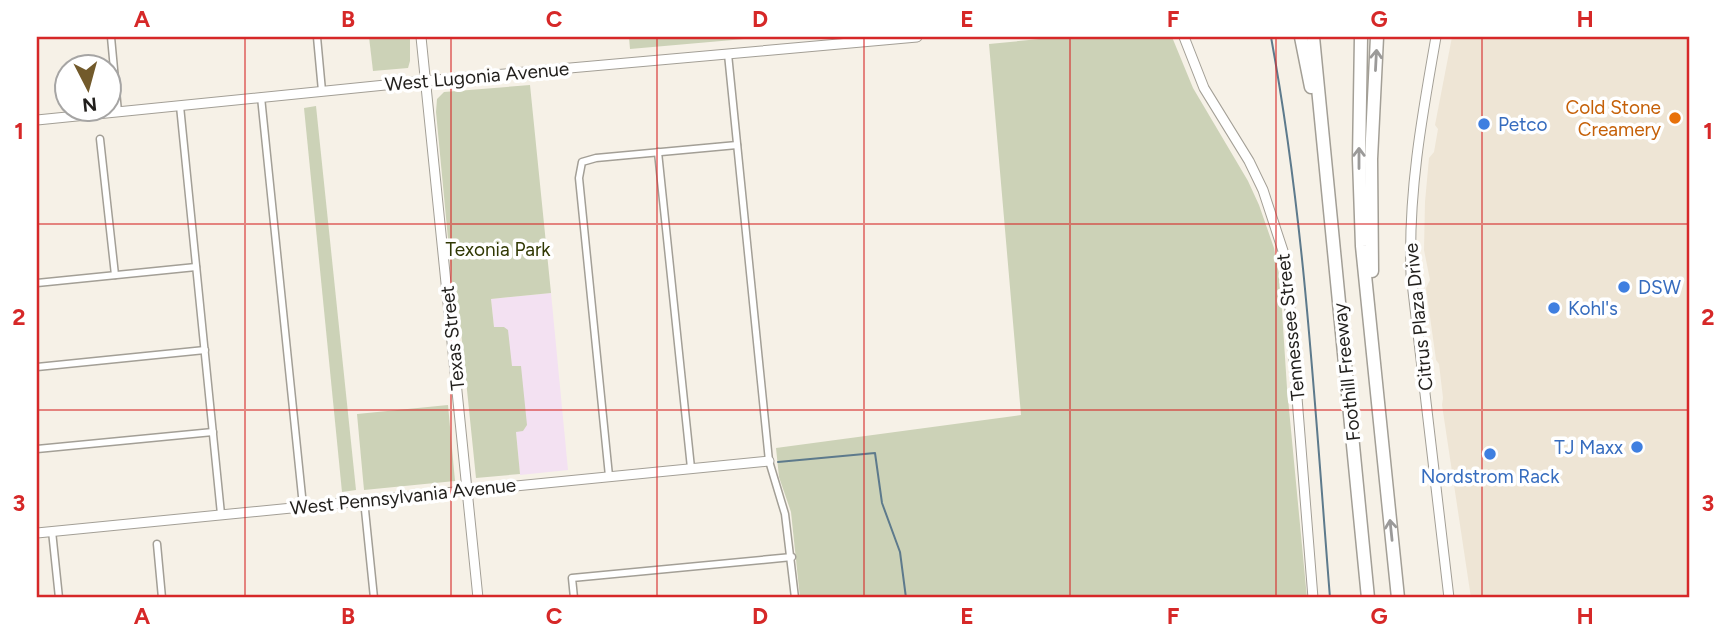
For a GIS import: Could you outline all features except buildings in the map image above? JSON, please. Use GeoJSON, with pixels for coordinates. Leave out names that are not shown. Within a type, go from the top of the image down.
{"type":"FeatureCollection","features":[{"type":"Feature","properties":{"kind":"highway"},"geometry":{"type":"LineString","coordinates":[[1301,37],[1322,145]]}},
{"type":"Feature","properties":{"kind":"highway"},"geometry":{"type":"LineString","coordinates":[[1313,37],[1322,145]]}},
{"type":"Feature","properties":{"kind":"highway"},"geometry":{"type":"LineString","coordinates":[[1361,37],[1360,205],[1373,349]]}},
{"type":"Feature","properties":{"kind":"highway"},"geometry":{"type":"LineString","coordinates":[[1373,349],[1371,159],[1377,37]]}},
{"type":"Feature","properties":{"kind":"highway","name":"Foothill Freeway"},"geometry":{"type":"LineString","coordinates":[[1322,145],[1368,598]]}},
{"type":"Feature","properties":{"kind":"highway","name":"Foothill Freeway"},"geometry":{"type":"LineString","coordinates":[[1373,349],[1398,598]]}},
{"type":"Feature","properties":{"kind":"street"},"geometry":{"type":"LineString","coordinates":[[317,37],[322,91]]}},
{"type":"Feature","properties":{"kind":"street","name":"Texas Street"},"geometry":{"type":"LineString","coordinates":[[421,37],[478,598]]}},
{"type":"Feature","properties":{"kind":"street","name":"West Lugonia Avenue"},"geometry":{"type":"LineString","coordinates":[[122,112],[728,54],[826,41],[917,37]]}},
{"type":"Feature","properties":{"kind":"street","name":"Tennessee Street"},"geometry":{"type":"LineString","coordinates":[[1184,37],[1204,88],[1249,161],[1263,190],[1286,260],[1313,598]]}},
{"type":"Feature","properties":{"kind":"street","name":"Citrus Plaza Drive"},"geometry":{"type":"LineString","coordinates":[[1436,37],[1418,138],[1410,204],[1410,235],[1411,274],[1449,598]]}},
{"type":"Feature","properties":{"kind":"street"},"geometry":{"type":"LineString","coordinates":[[728,54],[769,461],[785,514],[795,598]]}},
{"type":"Feature","properties":{"kind":"street"},"geometry":{"type":"LineString","coordinates":[[261,97],[303,506]]}},
{"type":"Feature","properties":{"kind":"street"},"geometry":{"type":"LineString","coordinates":[[180,106],[221,514]]}},
{"type":"Feature","properties":{"kind":"street"},"geometry":{"type":"LineString","coordinates":[[100,139],[115,275]]}},
{"type":"Feature","properties":{"kind":"street"},"geometry":{"type":"LineString","coordinates":[[609,476],[579,178],[582,162],[596,158],[737,145]]}},
{"type":"Feature","properties":{"kind":"street"},"geometry":{"type":"LineString","coordinates":[[658,152],[691,468]]}},
{"type":"Feature","properties":{"kind":"street"},"geometry":{"type":"LineString","coordinates":[[37,283],[196,267]]}},
{"type":"Feature","properties":{"kind":"street"},"geometry":{"type":"LineString","coordinates":[[37,367],[205,350]]}},
{"type":"Feature","properties":{"kind":"street"},"geometry":{"type":"LineString","coordinates":[[37,449],[213,432]]}},
{"type":"Feature","properties":{"kind":"street","name":"West Pennsylvania Avenue"},"geometry":{"type":"LineString","coordinates":[[37,533],[769,461]]}},
{"type":"Feature","properties":{"kind":"street"},"geometry":{"type":"LineString","coordinates":[[364,500],[374,598]]}},
{"type":"Feature","properties":{"kind":"street"},"geometry":{"type":"LineString","coordinates":[[52,531],[59,598]]}},
{"type":"Feature","properties":{"kind":"street"},"geometry":{"type":"LineString","coordinates":[[157,544],[162,598]]}},
{"type":"Feature","properties":{"kind":"street"},"geometry":{"type":"LineString","coordinates":[[574,598],[572,579],[792,558]]}},
{"type":"Feature","properties":{"kind":"shaded area"},"geometry":{"type":"Polygon","coordinates":[[[1452,37],[1690,37],[1690,598],[1471,598],[1426,288],[1430,280],[1424,250],[1429,158],[1434,152],[1438,129],[1435,125],[1452,37]]]}},
{"type":"Feature","properties":{"kind":"shaded area"},"geometry":{"type":"Polygon","coordinates":[[[551,293],[568,470],[520,475],[516,431],[520,366],[512,366],[504,327],[494,328],[491,299],[551,293]]]}},
{"type":"Feature","properties":{"kind":"green space"},"geometry":{"type":"Polygon","coordinates":[[[369,37],[410,37],[408,68],[373,71],[369,37]]]}},
{"type":"Feature","properties":{"kind":"green space"},"geometry":{"type":"Polygon","coordinates":[[[629,37],[766,37],[630,49],[629,37]]]}},
{"type":"Feature","properties":{"kind":"green space"},"geometry":{"type":"Polygon","coordinates":[[[1060,37],[1172,37],[1193,88],[1248,181],[1259,205],[1274,248],[1280,280],[1287,388],[1307,598],[800,598],[791,512],[779,477],[776,448],[1021,415],[989,44],[1060,37]]]}},
{"type":"Feature","properties":{"kind":"green space","name":"Texonia Park"},"geometry":{"type":"Polygon","coordinates":[[[530,85],[551,293],[491,299],[494,327],[508,330],[512,366],[521,366],[527,425],[523,431],[516,432],[520,474],[476,478],[458,302],[454,302],[437,99],[444,92],[530,85]]]}},
{"type":"Feature","properties":{"kind":"green space"},"geometry":{"type":"Polygon","coordinates":[[[316,106],[356,490],[342,492],[304,108],[316,106]]]}},
{"type":"Feature","properties":{"kind":"green space"},"geometry":{"type":"Polygon","coordinates":[[[448,405],[455,481],[364,490],[357,414],[448,405]]]}},
{"type":"Feature","properties":{"kind":"waterway"},"geometry":{"type":"LineString","coordinates":[[1271,37],[1301,246],[1330,598]]}},
{"type":"Feature","properties":{"kind":"waterway"},"geometry":{"type":"LineString","coordinates":[[778,462],[875,453],[882,503],[900,552],[906,598]]}},
{"type":"Feature","properties":{"kind":"place","name":"Cold Stone Creamery"},"geometry":{"type":"Point","coordinates":[1675,118]}},
{"type":"Feature","properties":{"kind":"place","name":"Petco"},"geometry":{"type":"Point","coordinates":[1484,124]}},
{"type":"Feature","properties":{"kind":"place","name":"DSW"},"geometry":{"type":"Point","coordinates":[1624,287]}},
{"type":"Feature","properties":{"kind":"place","name":"Kohl's"},"geometry":{"type":"Point","coordinates":[1554,308]}},
{"type":"Feature","properties":{"kind":"place","name":"TJ Maxx"},"geometry":{"type":"Point","coordinates":[1637,447]}},
{"type":"Feature","properties":{"kind":"place","name":"Nordstrom Rack"},"geometry":{"type":"Point","coordinates":[1490,454]}}]}
